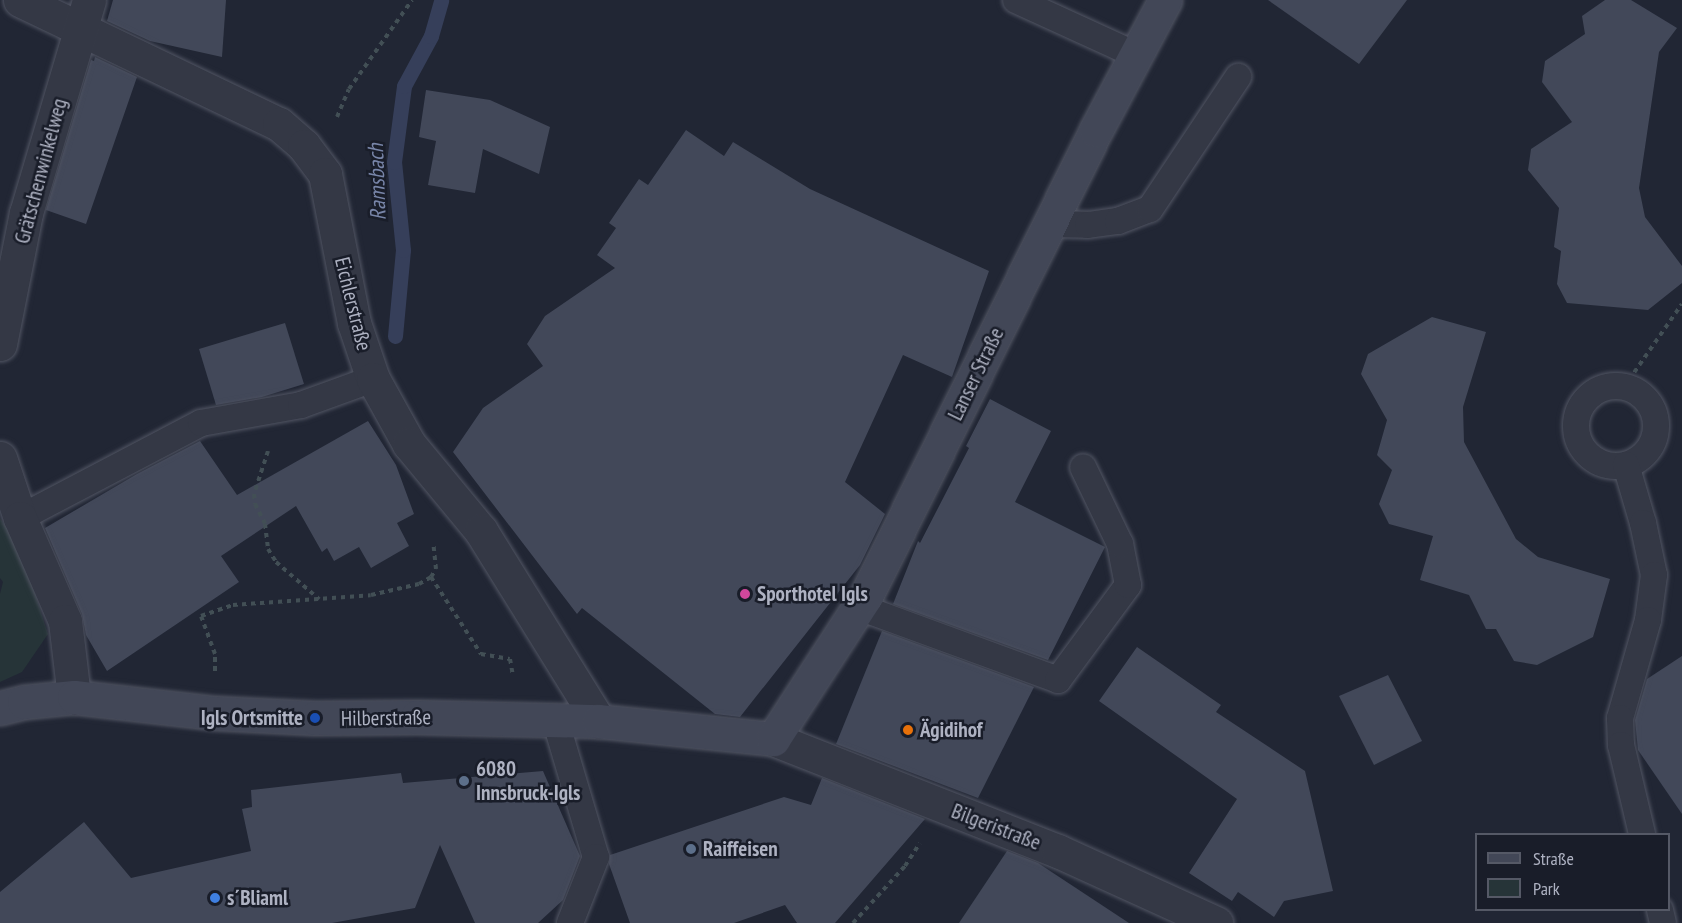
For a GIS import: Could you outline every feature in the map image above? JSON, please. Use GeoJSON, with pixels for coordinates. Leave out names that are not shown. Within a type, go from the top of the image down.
{"type":"FeatureCollection","features":[{"type":"Feature","properties":{"kind":"main road","name":"Lanser Straße"},"geometry":{"type":"LineString","coordinates":[[772,739],[858,608],[1134,54],[1166,0]]}},
{"type":"Feature","properties":{"kind":"main road","name":"Hilberstraße"},"geometry":{"type":"LineString","coordinates":[[0,708],[24,702],[74,697],[215,714],[315,718],[555,719],[599,721],[772,739]]}},
{"type":"Feature","properties":{"kind":"street","name":"Eichlerstraße"},"geometry":{"type":"LineString","coordinates":[[20,0],[85,15],[279,124],[304,146],[325,174],[354,323],[373,379],[409,444],[481,531],[599,721]]}},
{"type":"Feature","properties":{"kind":"street","name":"Grätschenwinkelweg"},"geometry":{"type":"LineString","coordinates":[[0,344],[26,213],[85,15]]}},
{"type":"Feature","properties":{"kind":"street"},"geometry":{"type":"LineString","coordinates":[[0,458],[20,518],[65,621],[74,697]]}},
{"type":"Feature","properties":{"kind":"street","name":"Bilgeristraße"},"geometry":{"type":"LineString","coordinates":[[772,739],[1058,851],[1216,923]]}},
{"type":"Feature","properties":{"kind":"lane"},"geometry":{"type":"LineString","coordinates":[[1016,0],[1134,54]]}},
{"type":"Feature","properties":{"kind":"lane"},"geometry":{"type":"LineString","coordinates":[[1049,224],[1088,225],[1118,221],[1150,208],[1238,77]]}},
{"type":"Feature","properties":{"kind":"lane"},"geometry":{"type":"LineString","coordinates":[[20,518],[201,423],[301,405],[373,379]]}},
{"type":"Feature","properties":{"kind":"lane"},"geometry":{"type":"LineString","coordinates":[[1624,387],[1645,399],[1655,420],[1656,431],[1646,453],[1626,465],[1614,467],[1593,459],[1584,452],[1576,432],[1579,411],[1584,401],[1602,389],[1624,387]]}},
{"type":"Feature","properties":{"kind":"lane"},"geometry":{"type":"LineString","coordinates":[[1626,465],[1643,523],[1654,575],[1648,620],[1620,718],[1621,745],[1642,833]]}},
{"type":"Feature","properties":{"kind":"lane"},"geometry":{"type":"LineString","coordinates":[[858,608],[1058,680],[1128,585],[1120,544],[1083,467]]}},
{"type":"Feature","properties":{"kind":"lane"},"geometry":{"type":"LineString","coordinates":[[555,719],[596,857],[570,923]]}},
{"type":"Feature","properties":{"kind":"path"},"geometry":{"type":"LineString","coordinates":[[325,174],[332,128],[349,89],[412,0]]}},
{"type":"Feature","properties":{"kind":"path"},"geometry":{"type":"LineString","coordinates":[[1624,387],[1682,304]]}},
{"type":"Feature","properties":{"kind":"path"},"geometry":{"type":"LineString","coordinates":[[273,410],[267,459],[254,494],[255,504],[265,524],[268,549],[276,562],[319,599]]}},
{"type":"Feature","properties":{"kind":"path"},"geometry":{"type":"LineString","coordinates":[[215,714],[215,654],[201,616],[233,605],[371,595],[419,584],[431,577],[436,569],[431,535]]}},
{"type":"Feature","properties":{"kind":"path"},"geometry":{"type":"LineString","coordinates":[[431,577],[481,654],[510,659],[521,718]]}},
{"type":"Feature","properties":{"kind":"path"},"geometry":{"type":"LineString","coordinates":[[853,923],[905,866],[943,807]]}},
{"type":"Feature","properties":{"kind":"green space"},"geometry":{"type":"Polygon","coordinates":[[[0,518],[13,538],[28,572],[48,634],[22,672],[0,682],[0,594],[3,582],[0,578],[0,518]]]}},
{"type":"Feature","properties":{"kind":"building"},"geometry":{"type":"Polygon","coordinates":[[[113,0],[226,0],[222,57],[150,41],[107,21],[113,0]]]}},
{"type":"Feature","properties":{"kind":"building"},"geometry":{"type":"Polygon","coordinates":[[[1268,0],[1407,0],[1359,64],[1268,0]]]}},
{"type":"Feature","properties":{"kind":"building"},"geometry":{"type":"Polygon","coordinates":[[[1605,0],[1631,0],[1677,28],[1659,52],[1639,188],[1645,217],[1682,266],[1682,283],[1648,310],[1567,303],[1557,284],[1561,251],[1554,247],[1559,208],[1528,170],[1531,149],[1572,122],[1542,82],[1545,61],[1585,34],[1582,16],[1605,0]]]}},
{"type":"Feature","properties":{"kind":"building"},"geometry":{"type":"Polygon","coordinates":[[[95,57],[137,77],[86,224],[46,210],[91,60],[94,61],[95,57]]]}},
{"type":"Feature","properties":{"kind":"building"},"geometry":{"type":"Polygon","coordinates":[[[426,90],[490,100],[550,127],[539,174],[483,149],[475,193],[428,185],[436,141],[419,137],[426,90]]]}},
{"type":"Feature","properties":{"kind":"building"},"geometry":{"type":"Polygon","coordinates":[[[686,130],[724,156],[733,142],[810,189],[989,271],[952,377],[903,355],[845,482],[885,514],[860,565],[740,717],[715,714],[582,608],[577,614],[453,452],[483,408],[543,366],[527,344],[545,316],[615,268],[597,255],[616,228],[609,223],[639,179],[648,185],[686,130]]]}},
{"type":"Feature","properties":{"kind":"building"},"geometry":{"type":"Polygon","coordinates":[[[1432,317],[1486,332],[1463,407],[1464,442],[1516,539],[1538,557],[1610,579],[1593,637],[1537,665],[1514,661],[1496,629],[1486,629],[1469,595],[1420,580],[1433,536],[1389,524],[1379,504],[1392,470],[1377,455],[1387,420],[1361,374],[1368,354],[1432,317]]]}},
{"type":"Feature","properties":{"kind":"building"},"geometry":{"type":"Polygon","coordinates":[[[285,323],[304,384],[262,397],[216,405],[199,349],[285,323]]]}},
{"type":"Feature","properties":{"kind":"building"},"geometry":{"type":"Polygon","coordinates":[[[990,399],[1051,431],[1015,502],[1105,547],[1048,660],[893,604],[918,541],[920,543],[969,448],[966,446],[990,399]]]}},
{"type":"Feature","properties":{"kind":"building"},"geometry":{"type":"Polygon","coordinates":[[[368,421],[396,465],[414,514],[397,523],[409,546],[371,568],[359,547],[334,561],[327,548],[322,552],[296,506],[221,556],[239,582],[107,671],[86,635],[82,614],[45,528],[137,474],[200,441],[237,495],[368,421]]]}},
{"type":"Feature","properties":{"kind":"building"},"geometry":{"type":"Polygon","coordinates":[[[882,631],[1034,687],[978,798],[836,744],[882,631]]]}},
{"type":"Feature","properties":{"kind":"building"},"geometry":{"type":"Polygon","coordinates":[[[1137,647],[1221,705],[1216,712],[1305,771],[1333,891],[1284,901],[1274,917],[1238,892],[1232,901],[1189,873],[1237,799],[1099,701],[1137,647]]]}},
{"type":"Feature","properties":{"kind":"building"},"geometry":{"type":"Polygon","coordinates":[[[1682,656],[1682,814],[1638,750],[1635,720],[1647,679],[1682,656]]]}},
{"type":"Feature","properties":{"kind":"building"},"geometry":{"type":"Polygon","coordinates":[[[1388,675],[1422,741],[1374,765],[1339,696],[1388,675]]]}},
{"type":"Feature","properties":{"kind":"building"},"geometry":{"type":"Polygon","coordinates":[[[543,771],[580,856],[563,900],[538,923],[475,923],[440,845],[415,908],[332,923],[0,923],[0,892],[84,822],[131,878],[251,851],[242,809],[252,807],[251,790],[401,773],[403,783],[543,771]]]}},
{"type":"Feature","properties":{"kind":"building"},"geometry":{"type":"Polygon","coordinates":[[[822,778],[925,819],[835,923],[797,923],[785,905],[734,923],[630,923],[609,864],[610,855],[784,797],[811,805],[822,778]]]}},
{"type":"Feature","properties":{"kind":"building"},"geometry":{"type":"Polygon","coordinates":[[[1007,851],[1038,863],[1129,923],[959,923],[1007,851]]]}},
{"type":"Feature","properties":{"kind":"waterway","name":"Ramsbach"},"geometry":{"type":"LineString","coordinates":[[395,336],[403,250],[394,162],[404,86],[431,36],[441,0]]}},
{"type":"Feature","properties":{"kind":"place","name":"Sporthotel Igls"},"geometry":{"type":"Point","coordinates":[745,594]}},
{"type":"Feature","properties":{"kind":"place","name":"Igls Ortsmitte"},"geometry":{"type":"Point","coordinates":[315,718]}},
{"type":"Feature","properties":{"kind":"place","name":"Ägidihof"},"geometry":{"type":"Point","coordinates":[908,730]}},
{"type":"Feature","properties":{"kind":"place","name":"6080 Innsbruck-Igls"},"geometry":{"type":"Point","coordinates":[464,781]}},
{"type":"Feature","properties":{"kind":"place","name":"Raiffeisen"},"geometry":{"type":"Point","coordinates":[691,849]}},
{"type":"Feature","properties":{"kind":"place","name":"s´Bliaml"},"geometry":{"type":"Point","coordinates":[215,898]}}]}
